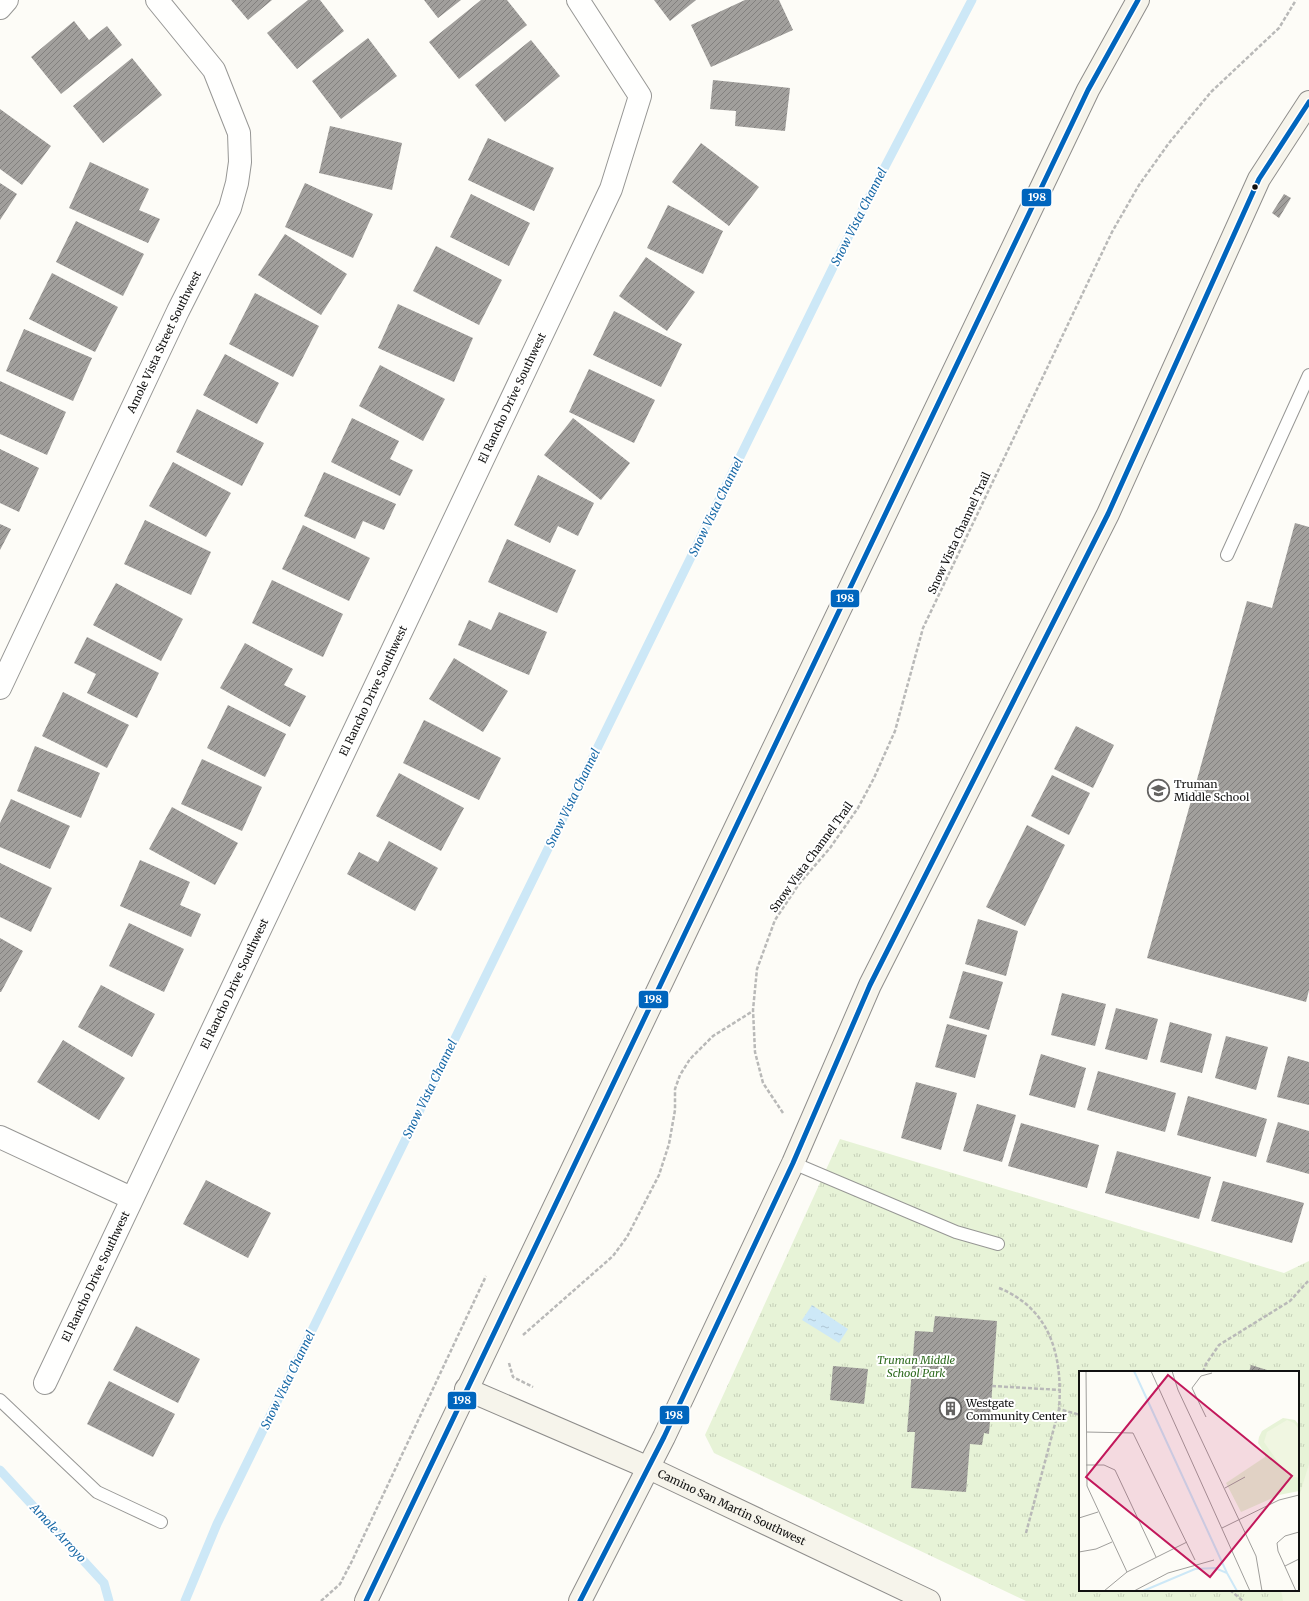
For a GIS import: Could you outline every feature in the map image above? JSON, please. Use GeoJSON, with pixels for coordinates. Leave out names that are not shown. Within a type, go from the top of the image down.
{"type":"FeatureCollection","features":[{"type":"Feature","properties":{"kind":"main road"},"geometry":{"type":"LineString","coordinates":[[366,1601],[1084,97],[1138,0]]}},
{"type":"Feature","properties":{"kind":"main road"},"geometry":{"type":"LineString","coordinates":[[580,1601],[649,1468],[793,1163],[870,985],[1108,514],[1259,179],[1309,102]]}},
{"type":"Feature","properties":{"kind":"main road","name":"Camino San Martin Southwest"},"geometry":{"type":"LineString","coordinates":[[466,1389],[649,1468],[929,1601]]}},
{"type":"Feature","properties":{"kind":"street"},"geometry":{"type":"LineString","coordinates":[[0,8],[7,0]]}},
{"type":"Feature","properties":{"kind":"street","name":"Amole Vista Street Southwest"},"geometry":{"type":"LineString","coordinates":[[0,688],[178,311],[230,208],[237,183],[240,162],[239,134],[214,70],[157,0]]}},
{"type":"Feature","properties":{"kind":"street","name":"El Rancho Drive Southwest"},"geometry":{"type":"LineString","coordinates":[[45,1383],[131,1198],[611,190],[640,96],[578,0]]}},
{"type":"Feature","properties":{"kind":"street"},"geometry":{"type":"LineString","coordinates":[[0,1137],[131,1198]]}},
{"type":"Feature","properties":{"kind":"lane"},"geometry":{"type":"LineString","coordinates":[[1227,555],[1309,375]]}},
{"type":"Feature","properties":{"kind":"lane"},"geometry":{"type":"LineString","coordinates":[[793,1163],[956,1232],[998,1244]]}},
{"type":"Feature","properties":{"kind":"lane"},"geometry":{"type":"LineString","coordinates":[[0,1400],[97,1492],[161,1522]]}},
{"type":"Feature","properties":{"kind":"path","name":"Snow Vista Channel Trail"},"geometry":{"type":"LineString","coordinates":[[783,1113],[763,1083],[755,1052],[753,1010],[757,969],[775,920],[799,884],[838,837],[858,808],[874,778],[895,731],[923,628],[1112,232],[1139,185],[1169,143],[1211,92],[1280,28],[1296,0]]}},
{"type":"Feature","properties":{"kind":"path"},"geometry":{"type":"LineString","coordinates":[[520,1342],[524,1335],[613,1256],[627,1237],[661,1169],[669,1144],[675,1110],[675,1089],[680,1075],[690,1059],[713,1036],[753,1010]]}},
{"type":"Feature","properties":{"kind":"path"},"geometry":{"type":"LineString","coordinates":[[322,1601],[340,1584],[352,1561],[486,1276]]}},
{"type":"Feature","properties":{"kind":"path"},"geometry":{"type":"LineString","coordinates":[[1203,1371],[1206,1364],[1219,1344],[1290,1301],[1309,1280]]}},
{"type":"Feature","properties":{"kind":"path"},"geometry":{"type":"LineString","coordinates":[[999,1288],[1009,1292],[1028,1305],[1045,1327],[1056,1349],[1061,1379],[1059,1409],[1026,1533]]}},
{"type":"Feature","properties":{"kind":"path"},"geometry":{"type":"LineString","coordinates":[[513,1356],[509,1363],[513,1377],[540,1390]]}},
{"type":"Feature","properties":{"kind":"path"},"geometry":{"type":"LineString","coordinates":[[992,1386],[1061,1390]]}},
{"type":"Feature","properties":{"kind":"path"},"geometry":{"type":"LineString","coordinates":[[1059,1409],[1079,1415]]}},
{"type":"Feature","properties":{"kind":"path"},"geometry":{"type":"LineString","coordinates":[[1231,1591],[1243,1601]]}},
{"type":"Feature","properties":{"kind":"green space","name":"Truman Middle School Park"},"geometry":{"type":"Polygon","coordinates":[[[840,1139],[1284,1273],[1309,1261],[1309,1601],[1026,1601],[714,1453],[705,1435],[840,1139]]]}},
{"type":"Feature","properties":{"kind":"green space"},"geometry":{"type":"Polygon","coordinates":[[[1309,1464],[1309,1601],[1283,1601],[1281,1591],[1299,1591],[1299,1497],[1309,1464]]]}},
{"type":"Feature","properties":{"kind":"water"},"geometry":{"type":"Polygon","coordinates":[[[812,1305],[848,1329],[839,1343],[802,1320],[812,1305]]]}},
{"type":"Feature","properties":{"kind":"building"},"geometry":{"type":"Polygon","coordinates":[[[231,0],[272,0],[248,20],[231,0]]]}},
{"type":"Feature","properties":{"kind":"building"},"geometry":{"type":"Polygon","coordinates":[[[308,0],[320,0],[344,31],[297,69],[267,33],[308,0]]]}},
{"type":"Feature","properties":{"kind":"building"},"geometry":{"type":"Polygon","coordinates":[[[424,0],[461,0],[438,18],[424,0]]]}},
{"type":"Feature","properties":{"kind":"building"},"geometry":{"type":"Polygon","coordinates":[[[481,0],[507,0],[527,25],[459,79],[429,42],[481,0]]]}},
{"type":"Feature","properties":{"kind":"building"},"geometry":{"type":"Polygon","coordinates":[[[654,0],[696,0],[670,21],[654,0]]]}},
{"type":"Feature","properties":{"kind":"building"},"geometry":{"type":"Polygon","coordinates":[[[745,0],[779,0],[793,30],[711,67],[691,25],[745,0]]]}},
{"type":"Feature","properties":{"kind":"building"},"geometry":{"type":"Polygon","coordinates":[[[74,21],[89,40],[107,26],[122,45],[61,94],[31,57],[74,21]]]}},
{"type":"Feature","properties":{"kind":"building"},"geometry":{"type":"Polygon","coordinates":[[[368,38],[397,76],[341,119],[312,81],[368,38]]]}},
{"type":"Feature","properties":{"kind":"building"},"geometry":{"type":"Polygon","coordinates":[[[531,40],[560,76],[505,122],[475,85],[531,40]]]}},
{"type":"Feature","properties":{"kind":"building"},"geometry":{"type":"Polygon","coordinates":[[[132,58],[162,95],[103,143],[73,106],[132,58]]]}},
{"type":"Feature","properties":{"kind":"building"},"geometry":{"type":"Polygon","coordinates":[[[713,80],[790,88],[785,131],[735,126],[736,111],[710,109],[713,80]]]}},
{"type":"Feature","properties":{"kind":"building"},"geometry":{"type":"Polygon","coordinates":[[[0,109],[51,146],[22,185],[0,169],[0,109]]]}},
{"type":"Feature","properties":{"kind":"building"},"geometry":{"type":"Polygon","coordinates":[[[330,126],[402,143],[392,190],[319,173],[330,126]]]}},
{"type":"Feature","properties":{"kind":"building"},"geometry":{"type":"Polygon","coordinates":[[[488,138],[554,168],[534,211],[468,180],[488,138]]]}},
{"type":"Feature","properties":{"kind":"building"},"geometry":{"type":"Polygon","coordinates":[[[701,143],[759,187],[729,226],[672,182],[701,143]]]}},
{"type":"Feature","properties":{"kind":"building"},"geometry":{"type":"Polygon","coordinates":[[[90,162],[149,189],[139,210],[160,219],[148,243],[69,208],[90,162]]]}},
{"type":"Feature","properties":{"kind":"building"},"geometry":{"type":"Polygon","coordinates":[[[0,183],[17,194],[0,220],[0,183]]]}},
{"type":"Feature","properties":{"kind":"building"},"geometry":{"type":"Polygon","coordinates":[[[305,183],[373,214],[353,258],[285,227],[305,183]]]}},
{"type":"Feature","properties":{"kind":"building"},"geometry":{"type":"Polygon","coordinates":[[[471,194],[530,223],[509,266],[450,237],[471,194]]]}},
{"type":"Feature","properties":{"kind":"building"},"geometry":{"type":"Polygon","coordinates":[[[1284,194],[1291,198],[1279,218],[1272,213],[1284,194]]]}},
{"type":"Feature","properties":{"kind":"building"},"geometry":{"type":"Polygon","coordinates":[[[668,205],[723,231],[703,274],[647,248],[668,205]]]}},
{"type":"Feature","properties":{"kind":"building"},"geometry":{"type":"Polygon","coordinates":[[[76,221],[144,254],[123,296],[56,262],[76,221]]]}},
{"type":"Feature","properties":{"kind":"building"},"geometry":{"type":"Polygon","coordinates":[[[285,234],[347,274],[321,315],[258,275],[285,234]]]}},
{"type":"Feature","properties":{"kind":"building"},"geometry":{"type":"Polygon","coordinates":[[[436,246],[502,280],[479,325],[413,291],[436,246]]]}},
{"type":"Feature","properties":{"kind":"building"},"geometry":{"type":"Polygon","coordinates":[[[646,257],[695,292],[667,331],[619,296],[646,257]]]}},
{"type":"Feature","properties":{"kind":"building"},"geometry":{"type":"Polygon","coordinates":[[[52,273],[118,307],[95,352],[29,319],[52,273]]]}},
{"type":"Feature","properties":{"kind":"building"},"geometry":{"type":"Polygon","coordinates":[[[255,293],[319,326],[293,377],[229,344],[255,293]]]}},
{"type":"Feature","properties":{"kind":"building"},"geometry":{"type":"Polygon","coordinates":[[[398,304],[473,338],[454,382],[378,348],[398,304]]]}},
{"type":"Feature","properties":{"kind":"building"},"geometry":{"type":"Polygon","coordinates":[[[614,311],[682,344],[661,387],[593,355],[614,311]]]}},
{"type":"Feature","properties":{"kind":"building"},"geometry":{"type":"Polygon","coordinates":[[[24,329],[92,358],[73,401],[6,371],[24,329]]]}},
{"type":"Feature","properties":{"kind":"building"},"geometry":{"type":"Polygon","coordinates":[[[225,354],[279,383],[257,424],[203,395],[225,354]]]}},
{"type":"Feature","properties":{"kind":"building"},"geometry":{"type":"Polygon","coordinates":[[[380,365],[445,399],[423,441],[359,406],[380,365]]]}},
{"type":"Feature","properties":{"kind":"building"},"geometry":{"type":"Polygon","coordinates":[[[589,369],[655,400],[634,443],[569,412],[589,369]]]}},
{"type":"Feature","properties":{"kind":"building"},"geometry":{"type":"Polygon","coordinates":[[[0,381],[66,412],[47,455],[0,434],[0,381]]]}},
{"type":"Feature","properties":{"kind":"building"},"geometry":{"type":"Polygon","coordinates":[[[197,409],[264,443],[242,486],[176,452],[197,409]]]}},
{"type":"Feature","properties":{"kind":"building"},"geometry":{"type":"Polygon","coordinates":[[[352,418],[399,441],[390,459],[413,470],[400,496],[331,462],[352,418]]]}},
{"type":"Feature","properties":{"kind":"building"},"geometry":{"type":"Polygon","coordinates":[[[573,418],[630,463],[601,500],[544,455],[573,418]]]}},
{"type":"Feature","properties":{"kind":"building"},"geometry":{"type":"Polygon","coordinates":[[[0,449],[39,468],[19,512],[0,503],[0,449]]]}},
{"type":"Feature","properties":{"kind":"building"},"geometry":{"type":"Polygon","coordinates":[[[173,462],[231,493],[206,537],[149,506],[173,462]]]}},
{"type":"Feature","properties":{"kind":"building"},"geometry":{"type":"Polygon","coordinates":[[[324,472],[396,504],[384,530],[363,521],[355,539],[304,516],[324,472]]]}},
{"type":"Feature","properties":{"kind":"building"},"geometry":{"type":"Polygon","coordinates":[[[538,475],[594,503],[578,536],[558,526],[550,543],[514,525],[538,475]]]}},
{"type":"Feature","properties":{"kind":"building"},"geometry":{"type":"Polygon","coordinates":[[[145,520],[211,552],[191,595],[124,564],[145,520]]]}},
{"type":"Feature","properties":{"kind":"building"},"geometry":{"type":"Polygon","coordinates":[[[1295,523],[1309,527],[1309,990],[1306,1002],[1147,958],[1247,601],[1272,608],[1295,523]]]}},
{"type":"Feature","properties":{"kind":"building"},"geometry":{"type":"Polygon","coordinates":[[[0,524],[11,529],[0,550],[0,524]]]}},
{"type":"Feature","properties":{"kind":"building"},"geometry":{"type":"Polygon","coordinates":[[[303,525],[370,558],[349,601],[282,569],[303,525]]]}},
{"type":"Feature","properties":{"kind":"building"},"geometry":{"type":"Polygon","coordinates":[[[507,539],[576,570],[557,613],[488,582],[507,539]]]}},
{"type":"Feature","properties":{"kind":"building"},"geometry":{"type":"Polygon","coordinates":[[[272,580],[343,614],[323,657],[252,623],[272,580]]]}},
{"type":"Feature","properties":{"kind":"building"},"geometry":{"type":"Polygon","coordinates":[[[116,583],[183,619],[161,661],[93,625],[116,583]]]}},
{"type":"Feature","properties":{"kind":"building"},"geometry":{"type":"Polygon","coordinates":[[[499,612],[547,632],[529,675],[458,645],[469,620],[491,630],[499,612]]]}},
{"type":"Feature","properties":{"kind":"building"},"geometry":{"type":"Polygon","coordinates":[[[87,637],[159,673],[137,718],[87,693],[96,674],[74,663],[87,637]]]}},
{"type":"Feature","properties":{"kind":"building"},"geometry":{"type":"Polygon","coordinates":[[[245,643],[293,669],[284,685],[306,696],[290,727],[220,688],[245,643]]]}},
{"type":"Feature","properties":{"kind":"building"},"geometry":{"type":"Polygon","coordinates":[[[454,658],[508,691],[483,732],[429,699],[454,658]]]}},
{"type":"Feature","properties":{"kind":"building"},"geometry":{"type":"Polygon","coordinates":[[[63,692],[129,725],[107,768],[42,736],[63,692]]]}},
{"type":"Feature","properties":{"kind":"building"},"geometry":{"type":"Polygon","coordinates":[[[228,705],[286,734],[265,777],[207,748],[228,705]]]}},
{"type":"Feature","properties":{"kind":"building"},"geometry":{"type":"Polygon","coordinates":[[[424,720],[501,758],[479,800],[403,763],[424,720]]]}},
{"type":"Feature","properties":{"kind":"building"},"geometry":{"type":"Polygon","coordinates":[[[1076,726],[1114,745],[1093,788],[1054,769],[1076,726]]]}},
{"type":"Feature","properties":{"kind":"building"},"geometry":{"type":"Polygon","coordinates":[[[35,746],[100,773],[81,818],[17,791],[35,746]]]}},
{"type":"Feature","properties":{"kind":"building"},"geometry":{"type":"Polygon","coordinates":[[[202,759],[262,787],[242,831],[181,804],[202,759]]]}},
{"type":"Feature","properties":{"kind":"building"},"geometry":{"type":"Polygon","coordinates":[[[399,773],[464,808],[441,851],[376,816],[399,773]]]}},
{"type":"Feature","properties":{"kind":"building"},"geometry":{"type":"Polygon","coordinates":[[[1052,775],[1090,793],[1069,835],[1031,816],[1052,775]]]}},
{"type":"Feature","properties":{"kind":"building"},"geometry":{"type":"Polygon","coordinates":[[[11,799],[70,826],[50,869],[0,847],[0,823],[11,799]]]}},
{"type":"Feature","properties":{"kind":"building"},"geometry":{"type":"Polygon","coordinates":[[[172,807],[238,843],[215,885],[149,849],[172,807]]]}},
{"type":"Feature","properties":{"kind":"building"},"geometry":{"type":"Polygon","coordinates":[[[1027,825],[1065,845],[1025,926],[986,907],[1027,825]]]}},
{"type":"Feature","properties":{"kind":"building"},"geometry":{"type":"Polygon","coordinates":[[[389,841],[438,868],[415,911],[347,874],[359,852],[378,862],[389,841]]]}},
{"type":"Feature","properties":{"kind":"building"},"geometry":{"type":"Polygon","coordinates":[[[140,860],[190,882],[180,905],[201,914],[191,937],[120,906],[140,860]]]}},
{"type":"Feature","properties":{"kind":"building"},"geometry":{"type":"Polygon","coordinates":[[[0,863],[52,888],[31,932],[0,917],[0,863]]]}},
{"type":"Feature","properties":{"kind":"building"},"geometry":{"type":"Polygon","coordinates":[[[978,919],[1018,931],[1006,976],[965,964],[978,919]]]}},
{"type":"Feature","properties":{"kind":"building"},"geometry":{"type":"Polygon","coordinates":[[[129,923],[184,949],[164,992],[109,966],[129,923]]]}},
{"type":"Feature","properties":{"kind":"building"},"geometry":{"type":"Polygon","coordinates":[[[0,938],[23,951],[1,992],[0,992],[0,938]]]}},
{"type":"Feature","properties":{"kind":"building"},"geometry":{"type":"Polygon","coordinates":[[[963,971],[1003,982],[989,1030],[949,1018],[963,971]]]}},
{"type":"Feature","properties":{"kind":"building"},"geometry":{"type":"Polygon","coordinates":[[[101,985],[155,1014],[132,1057],[78,1027],[101,985]]]}},
{"type":"Feature","properties":{"kind":"building"},"geometry":{"type":"Polygon","coordinates":[[[1062,993],[1106,1004],[1095,1046],[1051,1035],[1062,993]]]}},
{"type":"Feature","properties":{"kind":"building"},"geometry":{"type":"Polygon","coordinates":[[[1116,1008],[1158,1019],[1147,1060],[1105,1049],[1116,1008]]]}},
{"type":"Feature","properties":{"kind":"building"},"geometry":{"type":"Polygon","coordinates":[[[1170,1022],[1212,1034],[1202,1073],[1160,1062],[1170,1022]]]}},
{"type":"Feature","properties":{"kind":"building"},"geometry":{"type":"Polygon","coordinates":[[[947,1024],[987,1035],[975,1078],[935,1067],[947,1024]]]}},
{"type":"Feature","properties":{"kind":"building"},"geometry":{"type":"Polygon","coordinates":[[[1226,1036],[1268,1047],[1256,1090],[1215,1078],[1226,1036]]]}},
{"type":"Feature","properties":{"kind":"building"},"geometry":{"type":"Polygon","coordinates":[[[63,1040],[125,1078],[99,1120],[37,1082],[63,1040]]]}},
{"type":"Feature","properties":{"kind":"building"},"geometry":{"type":"Polygon","coordinates":[[[1041,1054],[1086,1068],[1075,1108],[1029,1095],[1041,1054]]]}},
{"type":"Feature","properties":{"kind":"building"},"geometry":{"type":"Polygon","coordinates":[[[1288,1056],[1309,1062],[1309,1105],[1277,1097],[1288,1056]]]}},
{"type":"Feature","properties":{"kind":"building"},"geometry":{"type":"Polygon","coordinates":[[[1098,1071],[1176,1093],[1165,1132],[1087,1110],[1098,1071]]]}},
{"type":"Feature","properties":{"kind":"building"},"geometry":{"type":"Polygon","coordinates":[[[916,1082],[957,1093],[941,1150],[901,1138],[916,1082]]]}},
{"type":"Feature","properties":{"kind":"building"},"geometry":{"type":"Polygon","coordinates":[[[1188,1096],[1267,1119],[1256,1157],[1177,1135],[1188,1096]]]}},
{"type":"Feature","properties":{"kind":"building"},"geometry":{"type":"Polygon","coordinates":[[[977,1104],[1016,1115],[1002,1162],[963,1151],[977,1104]]]}},
{"type":"Feature","properties":{"kind":"building"},"geometry":{"type":"Polygon","coordinates":[[[1278,1122],[1309,1131],[1309,1174],[1266,1162],[1278,1122]]]}},
{"type":"Feature","properties":{"kind":"building"},"geometry":{"type":"Polygon","coordinates":[[[1021,1123],[1099,1145],[1087,1188],[1008,1166],[1021,1123]]]}},
{"type":"Feature","properties":{"kind":"building"},"geometry":{"type":"Polygon","coordinates":[[[1117,1151],[1211,1177],[1199,1219],[1105,1193],[1117,1151]]]}},
{"type":"Feature","properties":{"kind":"building"},"geometry":{"type":"Polygon","coordinates":[[[206,1180],[271,1213],[248,1258],[183,1224],[206,1180]]]}},
{"type":"Feature","properties":{"kind":"building"},"geometry":{"type":"Polygon","coordinates":[[[1223,1181],[1304,1203],[1292,1243],[1211,1221],[1223,1181]]]}},
{"type":"Feature","properties":{"kind":"building","name":"Westgate Community Center"},"geometry":{"type":"Polygon","coordinates":[[[935,1316],[997,1321],[989,1434],[984,1433],[982,1445],[970,1444],[966,1492],[911,1488],[915,1432],[907,1432],[915,1331],[933,1332],[935,1316]]]}},
{"type":"Feature","properties":{"kind":"building"},"geometry":{"type":"Polygon","coordinates":[[[136,1326],[200,1359],[178,1403],[113,1370],[136,1326]]]}},
{"type":"Feature","properties":{"kind":"building"},"geometry":{"type":"Polygon","coordinates":[[[1251,1365],[1271,1371],[1249,1371],[1251,1365]]]}},
{"type":"Feature","properties":{"kind":"building"},"geometry":{"type":"Polygon","coordinates":[[[833,1366],[868,1369],[864,1404],[830,1400],[833,1366]]]}},
{"type":"Feature","properties":{"kind":"building"},"geometry":{"type":"Polygon","coordinates":[[[109,1381],[175,1414],[153,1457],[87,1424],[109,1381]]]}},
{"type":"Feature","properties":{"kind":"waterway","name":"Snow Vista Channel"},"geometry":{"type":"LineString","coordinates":[[185,1601],[217,1524],[841,251],[972,0]]}},
{"type":"Feature","properties":{"kind":"waterway","name":"Amole Arroyo"},"geometry":{"type":"LineString","coordinates":[[0,1470],[104,1583],[109,1601]]}},
{"type":"Feature","properties":{"kind":"transit line","name":"198"},"geometry":{"type":"LineString","coordinates":[[366,1601],[1088,90],[1138,0]]}},
{"type":"Feature","properties":{"kind":"transit line","name":"198"},"geometry":{"type":"LineString","coordinates":[[580,1601],[664,1437],[793,1163],[870,985],[1108,514],[1259,179],[1309,102]]}},
{"type":"Feature","properties":{"kind":"place","name":"Truman Middle School"},"geometry":{"type":"Point","coordinates":[1158,790]}},
{"type":"Feature","properties":{"kind":"place","name":"Westgate Community Center"},"geometry":{"type":"Point","coordinates":[950,1409]}}]}
